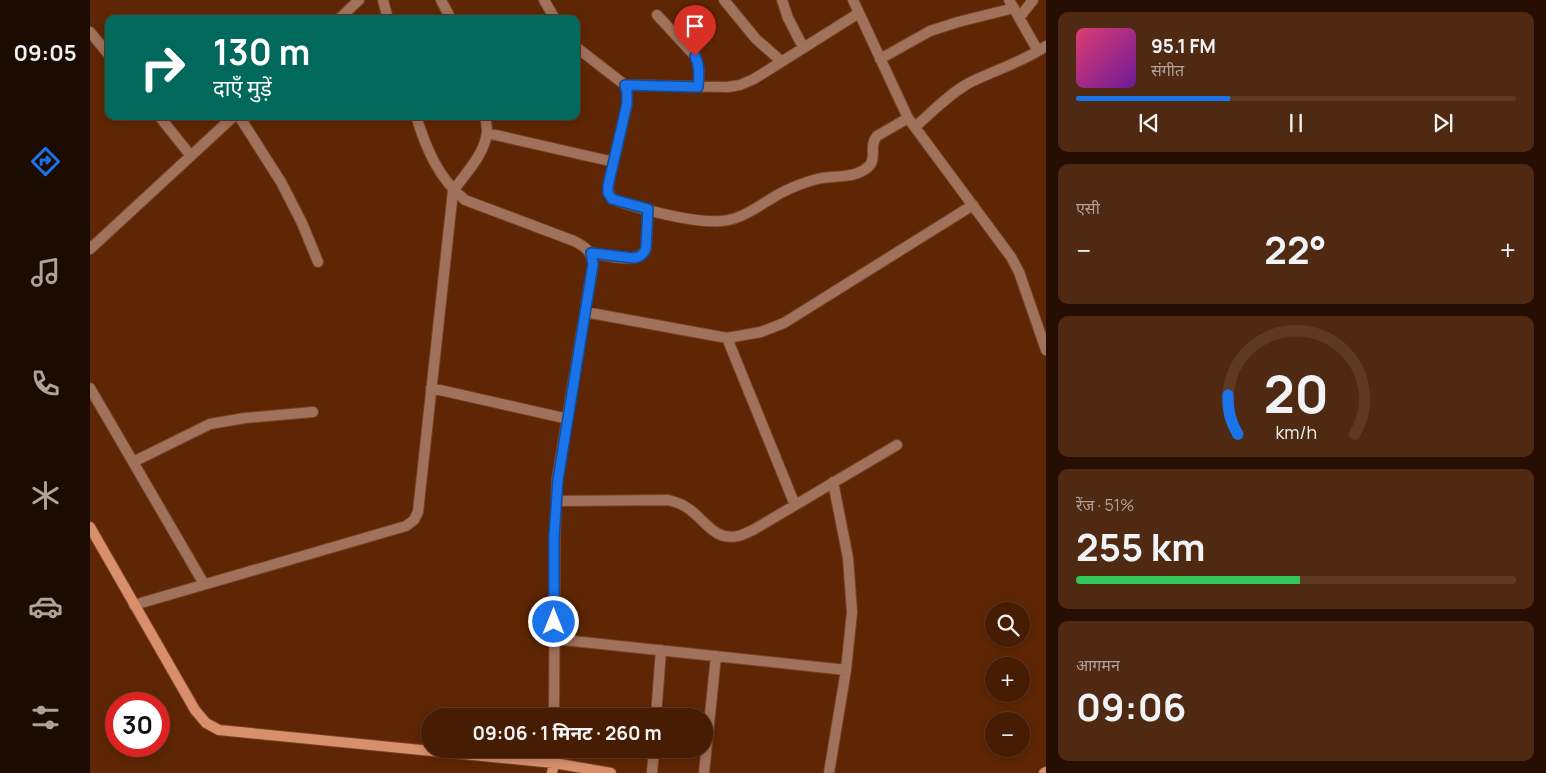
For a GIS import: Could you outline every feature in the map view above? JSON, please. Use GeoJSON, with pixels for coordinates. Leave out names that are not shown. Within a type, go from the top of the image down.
{"type":"FeatureCollection","features":[{"type":"Feature","properties":{"kind":"street"},"geometry":{"type":"LineString","coordinates":[[343,15],[359,0]]}},
{"type":"Feature","properties":{"kind":"street"},"geometry":{"type":"LineString","coordinates":[[383,0],[387,15]]}},
{"type":"Feature","properties":{"kind":"street"},"geometry":{"type":"LineString","coordinates":[[441,0],[449,15]]}},
{"type":"Feature","properties":{"kind":"street"},"geometry":{"type":"LineString","coordinates":[[544,0],[552,15]]}},
{"type":"Feature","properties":{"kind":"street"},"geometry":{"type":"LineString","coordinates":[[724,0],[756,39],[781,61]]}},
{"type":"Feature","properties":{"kind":"street"},"geometry":{"type":"LineString","coordinates":[[782,0],[788,18],[803,48]]}},
{"type":"Feature","properties":{"kind":"street"},"geometry":{"type":"LineString","coordinates":[[853,0],[908,118],[973,205],[1019,272],[1046,350]]}},
{"type":"Feature","properties":{"kind":"street"},"geometry":{"type":"LineString","coordinates":[[880,59],[930,31],[958,22],[1014,9],[1032,0]]}},
{"type":"Feature","properties":{"kind":"street"},"geometry":{"type":"LineString","coordinates":[[915,127],[969,83],[1044,48],[1014,9]]}},
{"type":"Feature","properties":{"kind":"street"},"geometry":{"type":"LineString","coordinates":[[580,50],[625,85],[722,87],[740,85],[754,79],[859,13]]}},
{"type":"Feature","properties":{"kind":"street"},"geometry":{"type":"LineString","coordinates":[[657,15],[695,56],[700,75],[698,87]]}},
{"type":"Feature","properties":{"kind":"street"},"geometry":{"type":"LineString","coordinates":[[90,32],[105,50]]}},
{"type":"Feature","properties":{"kind":"street"},"geometry":{"type":"LineString","coordinates":[[625,85],[627,104],[608,193],[612,199],[697,220],[722,222],[733,219],[749,212],[784,191],[817,179],[853,174],[866,169],[873,159],[873,140],[908,118]]}},
{"type":"Feature","properties":{"kind":"street"},"geometry":{"type":"LineString","coordinates":[[162,120],[191,156]]}},
{"type":"Feature","properties":{"kind":"street"},"geometry":{"type":"LineString","coordinates":[[90,249],[230,120]]}},
{"type":"Feature","properties":{"kind":"street"},"geometry":{"type":"LineString","coordinates":[[242,120],[281,182],[302,223],[318,262]]}},
{"type":"Feature","properties":{"kind":"street"},"geometry":{"type":"LineString","coordinates":[[417,120],[431,157],[453,191],[465,200],[574,241],[584,246],[591,253],[593,264],[556,501],[554,708]]}},
{"type":"Feature","properties":{"kind":"street"},"geometry":{"type":"LineString","coordinates":[[134,604],[406,526],[414,520],[418,512],[453,191],[478,156],[487,133],[485,120]]}},
{"type":"Feature","properties":{"kind":"street"},"geometry":{"type":"LineString","coordinates":[[487,133],[614,162]]}},
{"type":"Feature","properties":{"kind":"street"},"geometry":{"type":"LineString","coordinates":[[585,312],[727,338],[761,332],[784,323],[973,205]]}},
{"type":"Feature","properties":{"kind":"street"},"geometry":{"type":"LineString","coordinates":[[591,253],[623,258],[640,257],[646,248],[648,209]]}},
{"type":"Feature","properties":{"kind":"street"},"geometry":{"type":"LineString","coordinates":[[727,338],[795,505]]}},
{"type":"Feature","properties":{"kind":"street"},"geometry":{"type":"LineString","coordinates":[[90,388],[204,584]]}},
{"type":"Feature","properties":{"kind":"street"},"geometry":{"type":"LineString","coordinates":[[431,388],[568,419]]}},
{"type":"Feature","properties":{"kind":"street"},"geometry":{"type":"LineString","coordinates":[[133,462],[210,424],[245,418],[313,412]]}},
{"type":"Feature","properties":{"kind":"street"},"geometry":{"type":"LineString","coordinates":[[556,501],[668,500],[679,502],[693,512],[716,534],[738,536],[753,530],[896,445]]}},
{"type":"Feature","properties":{"kind":"street"},"geometry":{"type":"LineString","coordinates":[[829,773],[846,670],[852,612],[848,558],[833,482]]}},
{"type":"Feature","properties":{"kind":"street"},"geometry":{"type":"LineString","coordinates":[[90,527],[195,710],[206,723],[219,730],[611,773]]}},
{"type":"Feature","properties":{"kind":"street"},"geometry":{"type":"LineString","coordinates":[[554,639],[846,670]]}},
{"type":"Feature","properties":{"kind":"street"},"geometry":{"type":"LineString","coordinates":[[657,708],[662,650]]}},
{"type":"Feature","properties":{"kind":"street"},"geometry":{"type":"LineString","coordinates":[[704,773],[716,656]]}},
{"type":"Feature","properties":{"kind":"street"},"geometry":{"type":"LineString","coordinates":[[652,773],[653,758]]}},
{"type":"Feature","properties":{"kind":"route"},"geometry":{"type":"LineString","coordinates":[[554,622],[554,537],[558,480],[593,264],[591,253],[634,258],[640,257],[646,248],[648,209],[612,199],[608,193],[627,104],[625,85],[698,87],[700,75],[695,56]]}}]}
